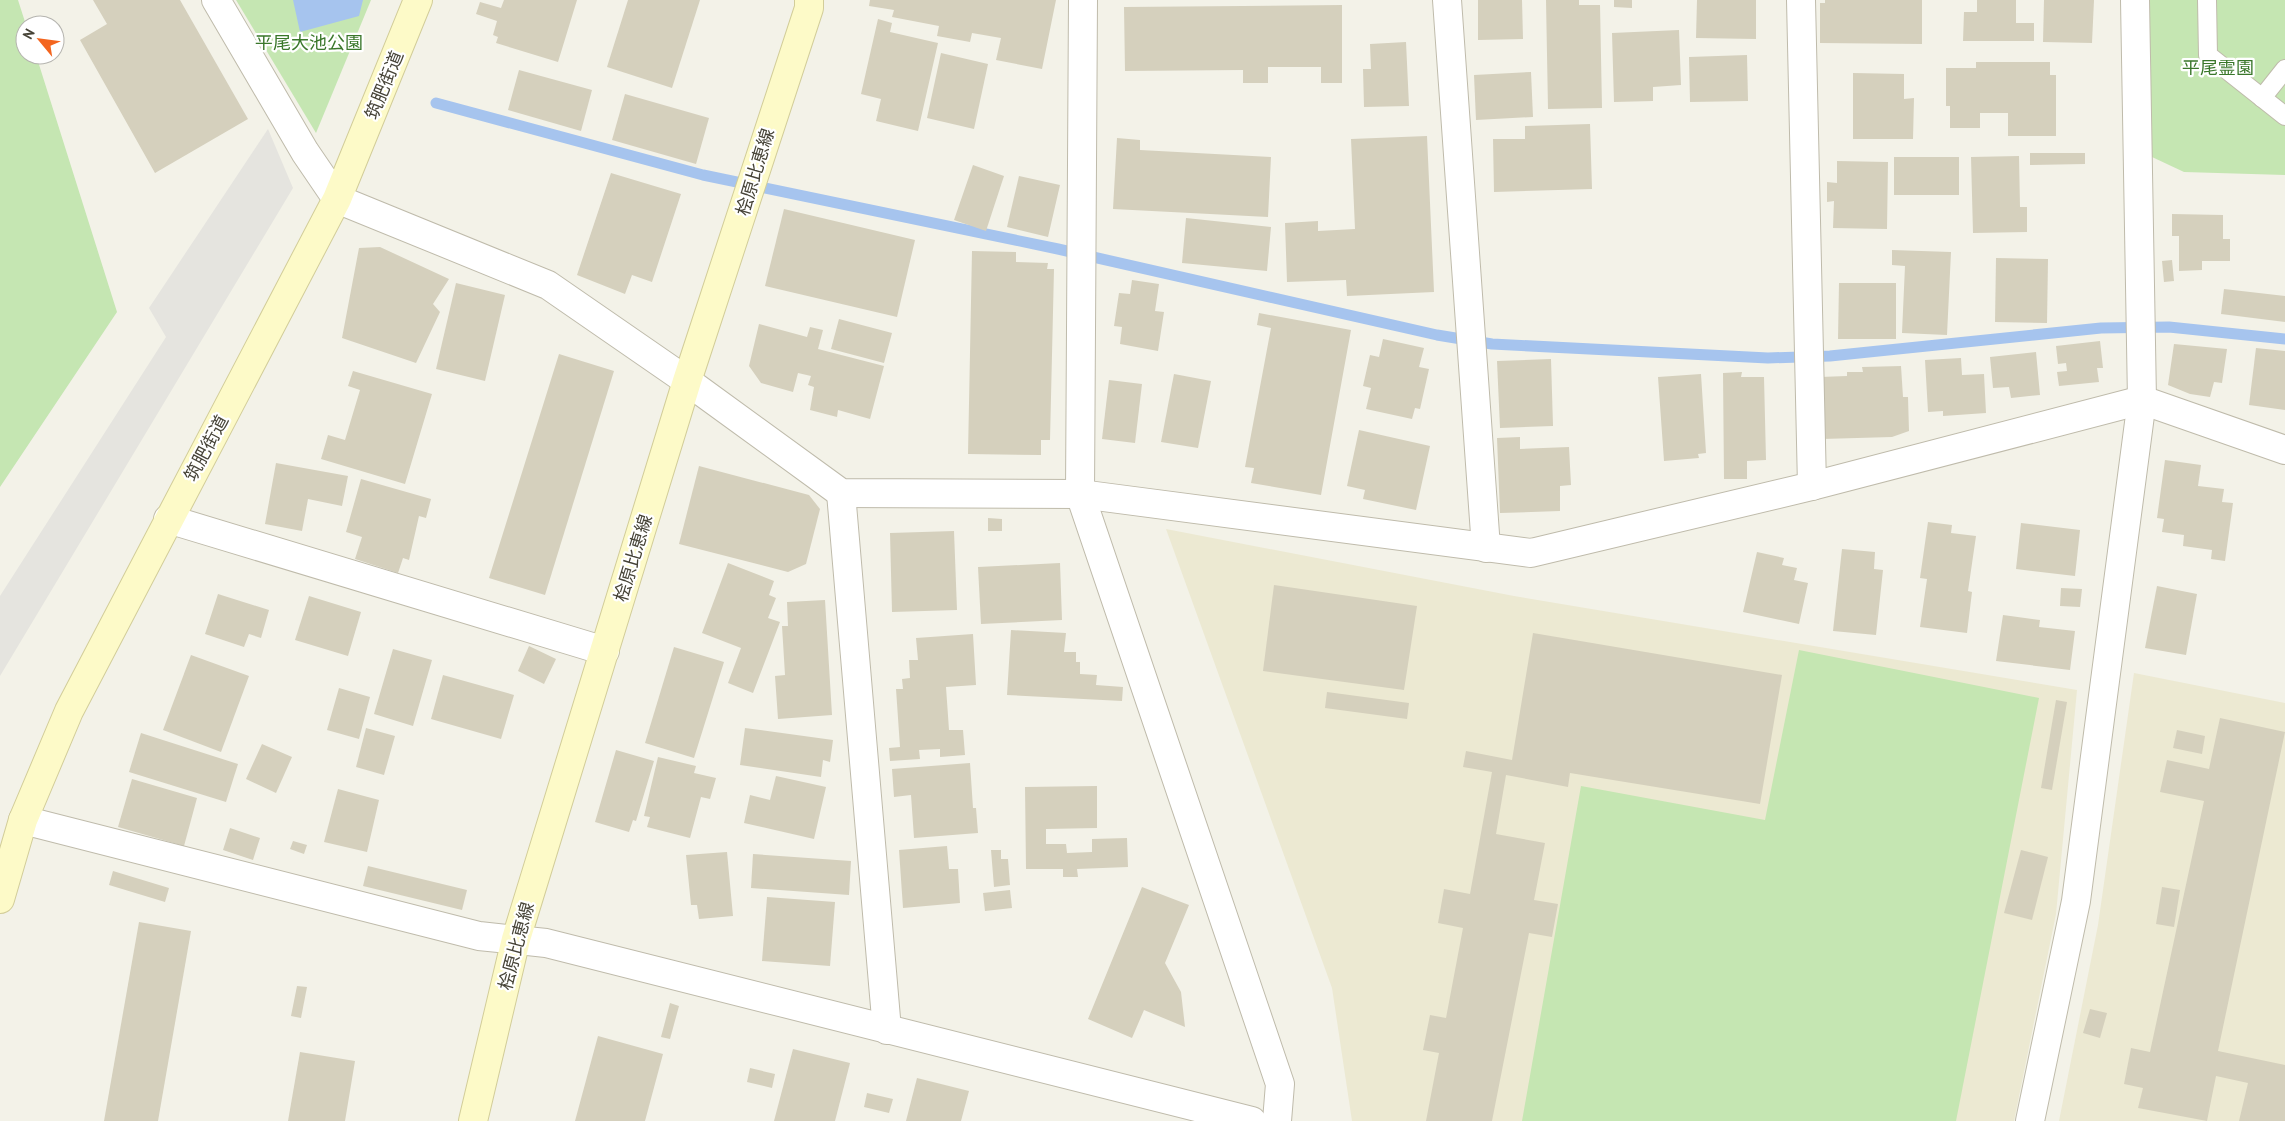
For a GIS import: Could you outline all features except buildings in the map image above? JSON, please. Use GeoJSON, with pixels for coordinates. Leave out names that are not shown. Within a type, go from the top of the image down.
{"type":"FeatureCollection","features":[{"type":"Feature","properties":{"kind":"main road","name":"筑肥街道"},"geometry":{"type":"LineString","coordinates":[[0,899],[23,820],[68,711],[337,199],[418,0]]}},
{"type":"Feature","properties":{"kind":"main road","name":"桧原比恵線"},"geometry":{"type":"LineString","coordinates":[[473,1121],[516,939],[687,381],[809,8],[809,0]]}},
{"type":"Feature","properties":{"kind":"street"},"geometry":{"type":"LineString","coordinates":[[216,0],[305,152],[337,199],[548,285],[687,381],[841,493],[1080,494],[1531,553],[1812,486],[2142,400],[2285,450]]}},
{"type":"Feature","properties":{"kind":"street"},"geometry":{"type":"LineString","coordinates":[[1083,0],[1080,494],[1280,1084],[1276,1121]]}},
{"type":"Feature","properties":{"kind":"street"},"geometry":{"type":"LineString","coordinates":[[1447,0],[1486,548]]}},
{"type":"Feature","properties":{"kind":"street"},"geometry":{"type":"LineString","coordinates":[[1801,0],[1812,486]]}},
{"type":"Feature","properties":{"kind":"street"},"geometry":{"type":"LineString","coordinates":[[2030,1121],[2076,901],[2142,400],[2135,0]]}},
{"type":"Feature","properties":{"kind":"street"},"geometry":{"type":"LineString","coordinates":[[841,493],[886,1030]]}},
{"type":"Feature","properties":{"kind":"street"},"geometry":{"type":"LineString","coordinates":[[168,519],[605,651]]}},
{"type":"Feature","properties":{"kind":"street"},"geometry":{"type":"LineString","coordinates":[[23,820],[479,936],[546,942],[886,1030],[1252,1121]]}},
{"type":"Feature","properties":{"kind":"lane"},"geometry":{"type":"LineString","coordinates":[[2207,0],[2208,55],[2285,116]]}},
{"type":"Feature","properties":{"kind":"lane"},"geometry":{"type":"LineString","coordinates":[[2262,98],[2285,69]]}},
{"type":"Feature","properties":{"kind":"shaded area"},"geometry":{"type":"Polygon","coordinates":[[[268,129],[293,188],[0,676],[0,596],[166,337],[149,308],[268,129]]]}},
{"type":"Feature","properties":{"kind":"shaded area"},"geometry":{"type":"Polygon","coordinates":[[[1166,529],[1514,596],[2077,690],[2056,914],[2014,1121],[1352,1121],[1332,988],[1166,529]]]}},
{"type":"Feature","properties":{"kind":"shaded area"},"geometry":{"type":"Polygon","coordinates":[[[2134,673],[2285,703],[2285,1121],[2059,1121],[2098,925],[2134,673]]]}},
{"type":"Feature","properties":{"kind":"green space"},"geometry":{"type":"Polygon","coordinates":[[[0,0],[18,0],[23,15],[15,15],[15,65],[39,65],[117,312],[0,487],[0,0]]]}},
{"type":"Feature","properties":{"kind":"green space","name":"平尾大池公園"},"geometry":{"type":"Polygon","coordinates":[[[236,0],[371,0],[316,133],[236,0]]]}},
{"type":"Feature","properties":{"kind":"green space","name":"平尾霊園"},"geometry":{"type":"Polygon","coordinates":[[[2149,0],[2285,0],[2285,175],[2184,172],[2152,157],[2149,0]]]}},
{"type":"Feature","properties":{"kind":"green space"},"geometry":{"type":"Polygon","coordinates":[[[1799,650],[2039,698],[1956,1121],[1522,1121],[1581,786],[1765,820],[1799,650]]]}},
{"type":"Feature","properties":{"kind":"water"},"geometry":{"type":"Polygon","coordinates":[[[293,0],[363,0],[359,16],[300,32],[293,0]]]}},
{"type":"Feature","properties":{"kind":"waterway"},"geometry":{"type":"LineString","coordinates":[[436,103],[703,175],[1058,249],[1437,335],[1492,344],[1768,358],[1830,356],[2101,328],[2169,327],[2285,339]]}}]}
